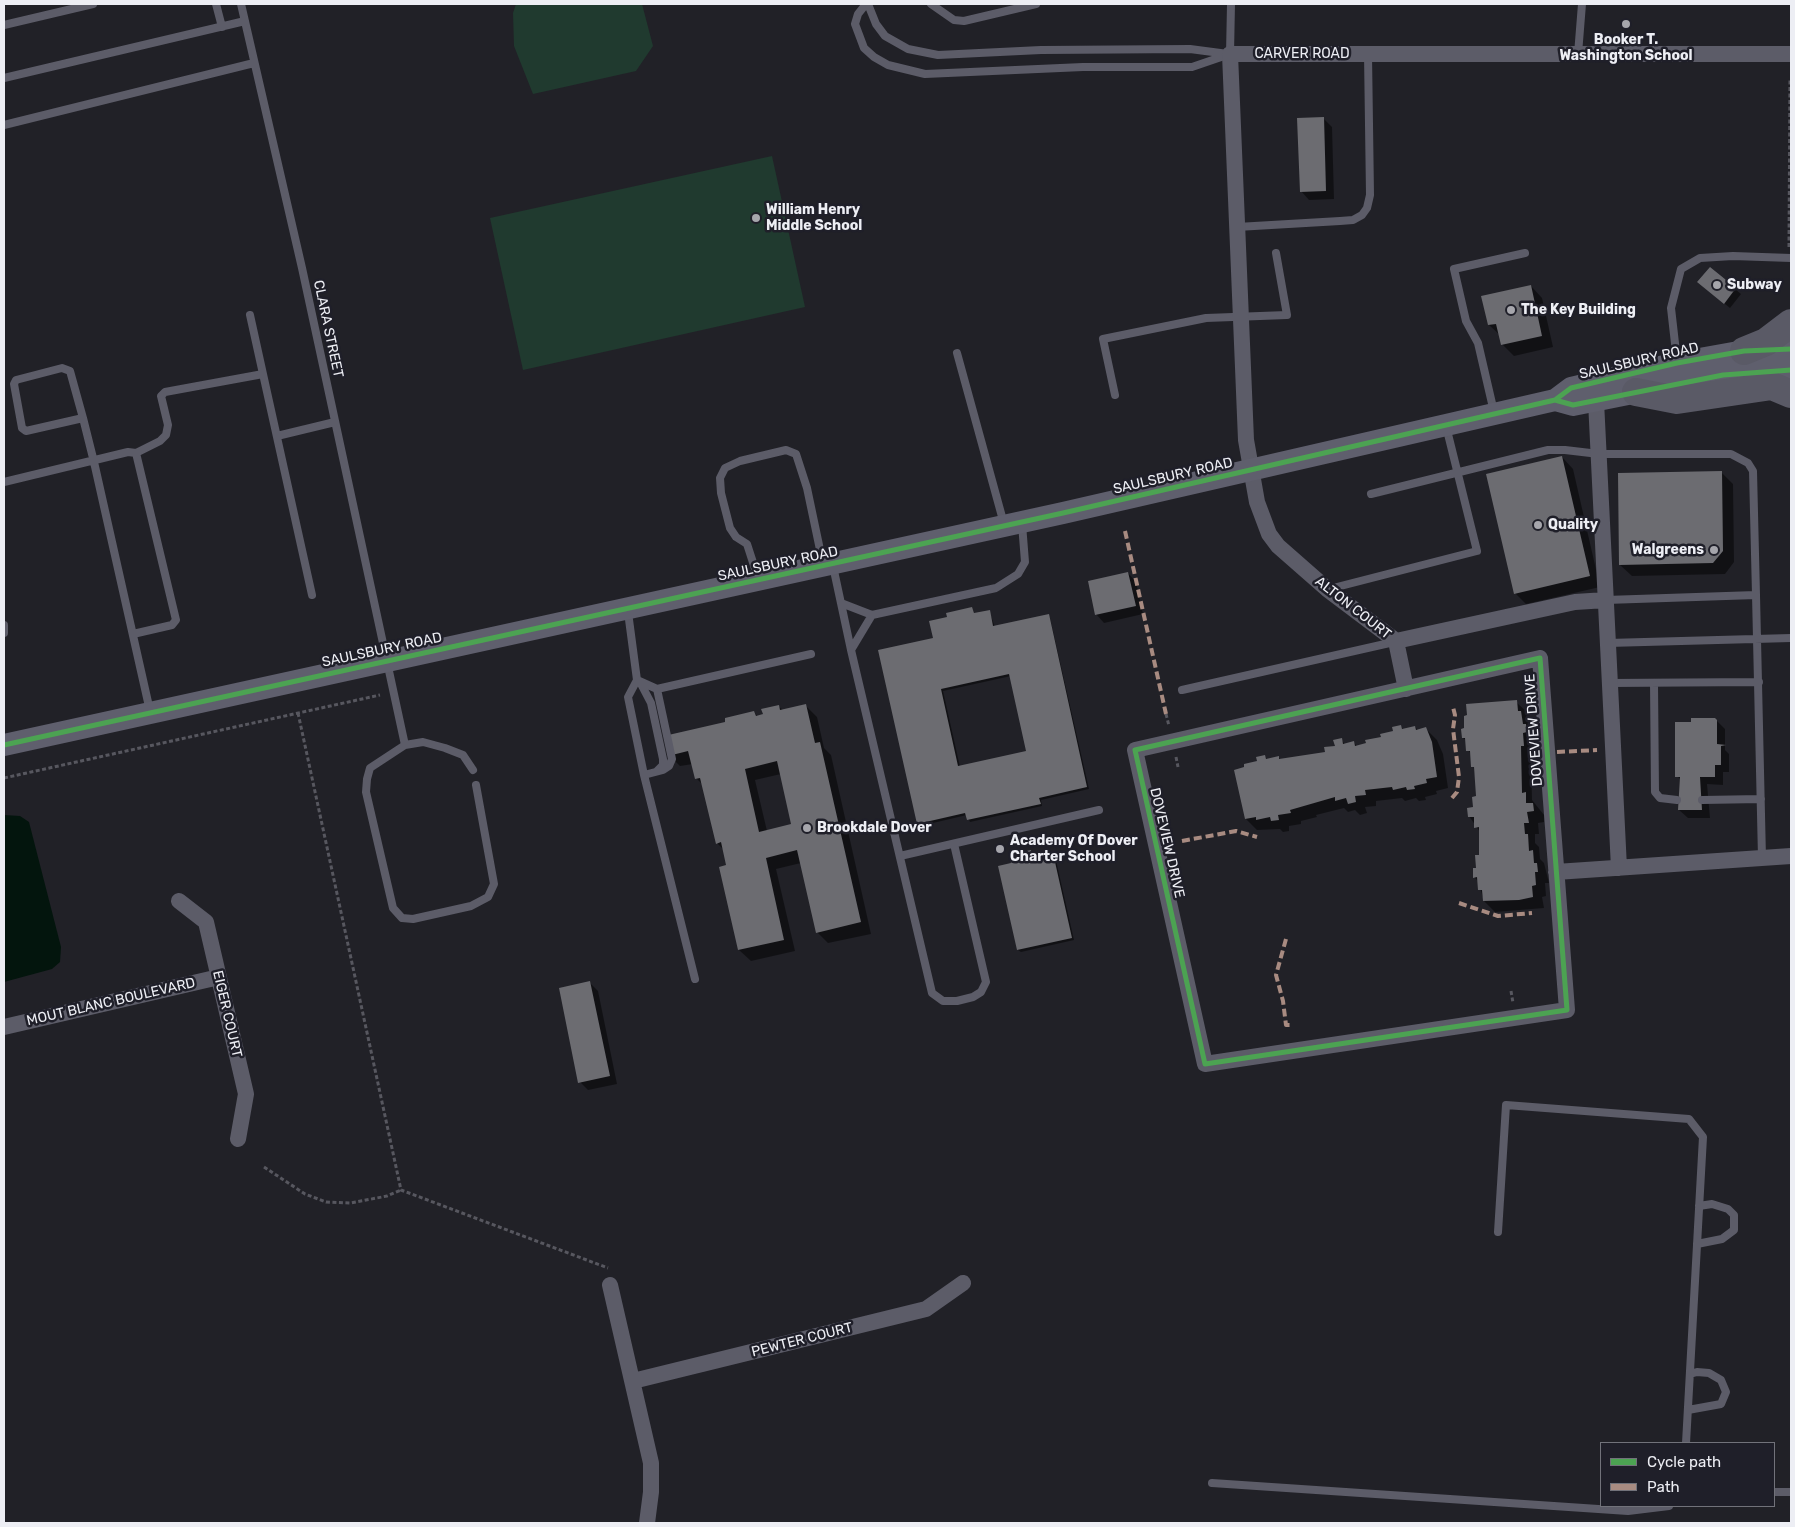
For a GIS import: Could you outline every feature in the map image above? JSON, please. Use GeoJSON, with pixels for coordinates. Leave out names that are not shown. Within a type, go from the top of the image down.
{"type":"FeatureCollection","features":[{"type":"Feature","properties":{"kind":"highway"},"geometry":{"type":"LineString","coordinates":[[1744,351],[1772,338],[1791,323]]}},
{"type":"Feature","properties":{"kind":"highway"},"geometry":{"type":"LineString","coordinates":[[1636,392],[1677,400],[1772,386],[1791,394]]}},
{"type":"Feature","properties":{"kind":"main road","name":"SAULSBURY ROAD"},"geometry":{"type":"LineString","coordinates":[[4,744],[828,565],[1251,470],[1555,400],[1571,388],[1677,364],[1744,351],[1791,349]]}},
{"type":"Feature","properties":{"kind":"main road","name":"SAULSBURY ROAD"},"geometry":{"type":"LineString","coordinates":[[1555,400],[1573,405],[1723,375],[1791,370]]}},
{"type":"Feature","properties":{"kind":"street","name":"CARVER ROAD"},"geometry":{"type":"LineString","coordinates":[[1230,54],[1791,54]]}},
{"type":"Feature","properties":{"kind":"street"},"geometry":{"type":"LineString","coordinates":[[1230,54],[1246,440],[1251,470]]}},
{"type":"Feature","properties":{"kind":"street"},"geometry":{"type":"LineString","coordinates":[[1596,401],[1619,868]]}},
{"type":"Feature","properties":{"kind":"street","name":"ALTON COURT"},"geometry":{"type":"LineString","coordinates":[[1251,470],[1257,502],[1269,534],[1289,558],[1396,642],[1575,602],[1606,600]]}},
{"type":"Feature","properties":{"kind":"street"},"geometry":{"type":"LineString","coordinates":[[1396,642],[1406,689]]}},
{"type":"Feature","properties":{"kind":"street","name":"DOVEVIEW DRIVE"},"geometry":{"type":"LineString","coordinates":[[1540,658],[1556,872],[1567,1010],[1205,1064],[1135,750],[1540,658]]}},
{"type":"Feature","properties":{"kind":"street"},"geometry":{"type":"LineString","coordinates":[[1556,872],[1791,856]]}},
{"type":"Feature","properties":{"kind":"street","name":"EIGER COURT"},"geometry":{"type":"LineString","coordinates":[[179,901],[206,922],[246,1094],[238,1139]]}},
{"type":"Feature","properties":{"kind":"street","name":"MOUT BLANC BOULEVARD"},"geometry":{"type":"LineString","coordinates":[[4,1027],[219,977]]}},
{"type":"Feature","properties":{"kind":"street"},"geometry":{"type":"LineString","coordinates":[[610,1277],[651,1463],[651,1492],[647,1523]]}},
{"type":"Feature","properties":{"kind":"street","name":"PEWTER COURT"},"geometry":{"type":"LineString","coordinates":[[633,1381],[926,1309],[963,1283]]}},
{"type":"Feature","properties":{"kind":"lane"},"geometry":{"type":"LineString","coordinates":[[4,25],[93,4]]}},
{"type":"Feature","properties":{"kind":"lane"},"geometry":{"type":"LineString","coordinates":[[216,4],[222,27]]}},
{"type":"Feature","properties":{"kind":"lane","name":"CLARA STREET"},"geometry":{"type":"LineString","coordinates":[[241,4],[405,745]]}},
{"type":"Feature","properties":{"kind":"lane"},"geometry":{"type":"LineString","coordinates":[[867,4],[876,24],[885,36],[908,49],[938,55],[1031,50],[1190,49],[1230,54],[1192,67],[1083,68],[925,74],[888,64],[874,57],[864,48],[855,24],[858,14],[867,4]]}},
{"type":"Feature","properties":{"kind":"lane"},"geometry":{"type":"LineString","coordinates":[[931,4],[954,20],[964,21],[1036,4]]}},
{"type":"Feature","properties":{"kind":"lane"},"geometry":{"type":"LineString","coordinates":[[1230,54],[1231,4]]}},
{"type":"Feature","properties":{"kind":"lane"},"geometry":{"type":"LineString","coordinates":[[1578,54],[1582,4]]}},
{"type":"Feature","properties":{"kind":"lane"},"geometry":{"type":"LineString","coordinates":[[4,78],[245,21]]}},
{"type":"Feature","properties":{"kind":"lane"},"geometry":{"type":"LineString","coordinates":[[1237,227],[1353,220],[1362,215],[1367,208],[1370,195],[1368,54]]}},
{"type":"Feature","properties":{"kind":"lane"},"geometry":{"type":"LineString","coordinates":[[4,125],[254,63]]}},
{"type":"Feature","properties":{"kind":"lane"},"geometry":{"type":"LineString","coordinates":[[1115,395],[1103,339],[1206,318],[1287,315],[1276,253]]}},
{"type":"Feature","properties":{"kind":"lane"},"geometry":{"type":"LineString","coordinates":[[1494,414],[1478,343],[1466,321],[1454,269],[1525,253]]}},
{"type":"Feature","properties":{"kind":"lane"},"geometry":{"type":"LineString","coordinates":[[1677,364],[1671,308],[1681,269],[1700,258],[1790,254]]}},
{"type":"Feature","properties":{"kind":"lane"},"geometry":{"type":"LineString","coordinates":[[250,315],[312,595]]}},
{"type":"Feature","properties":{"kind":"lane"},"geometry":{"type":"LineString","coordinates":[[841,603],[872,615],[996,588],[1018,574],[1025,562],[957,352]]}},
{"type":"Feature","properties":{"kind":"lane"},"geometry":{"type":"LineString","coordinates":[[83,418],[26,431],[22,428],[14,384],[16,380],[62,368],[70,371],[83,418],[94,462],[150,712]]}},
{"type":"Feature","properties":{"kind":"lane"},"geometry":{"type":"LineString","coordinates":[[4,482],[94,462],[128,452],[136,453],[160,441],[166,435],[168,425],[161,396],[164,392],[263,374]]}},
{"type":"Feature","properties":{"kind":"lane"},"geometry":{"type":"LineString","coordinates":[[278,436],[335,422]]}},
{"type":"Feature","properties":{"kind":"lane"},"geometry":{"type":"LineString","coordinates":[[1327,589],[1477,551],[1445,425]]}},
{"type":"Feature","properties":{"kind":"lane"},"geometry":{"type":"LineString","coordinates":[[759,580],[747,544],[736,537],[730,528],[721,493],[720,478],[725,468],[740,461],[786,450],[796,454],[808,488],[828,565],[841,603],[932,993],[943,1001],[957,1001],[973,997],[981,992],[986,982],[954,844]]}},
{"type":"Feature","properties":{"kind":"lane"},"geometry":{"type":"LineString","coordinates":[[1371,494],[1548,450],[1599,454],[1731,454],[1740,457],[1748,463],[1753,471],[1762,858]]}},
{"type":"Feature","properties":{"kind":"lane"},"geometry":{"type":"LineString","coordinates":[[132,634],[172,625],[176,620],[136,453]]}},
{"type":"Feature","properties":{"kind":"lane"},"geometry":{"type":"LineString","coordinates":[[1606,600],[1756,595]]}},
{"type":"Feature","properties":{"kind":"lane"},"geometry":{"type":"LineString","coordinates":[[627,608],[638,680],[652,703],[664,759],[660,769],[653,773]]}},
{"type":"Feature","properties":{"kind":"lane"},"geometry":{"type":"LineString","coordinates":[[851,650],[872,615]]}},
{"type":"Feature","properties":{"kind":"lane"},"geometry":{"type":"LineString","coordinates":[[4,625],[4,633]]}},
{"type":"Feature","properties":{"kind":"lane"},"geometry":{"type":"LineString","coordinates":[[1608,643],[1791,638]]}},
{"type":"Feature","properties":{"kind":"lane"},"geometry":{"type":"LineString","coordinates":[[1182,690],[1396,642]]}},
{"type":"Feature","properties":{"kind":"lane"},"geometry":{"type":"LineString","coordinates":[[638,680],[657,689],[811,654]]}},
{"type":"Feature","properties":{"kind":"lane"},"geometry":{"type":"LineString","coordinates":[[638,680],[628,697],[644,775],[695,979]]}},
{"type":"Feature","properties":{"kind":"lane"},"geometry":{"type":"LineString","coordinates":[[1610,683],[1759,682]]}},
{"type":"Feature","properties":{"kind":"lane"},"geometry":{"type":"LineString","coordinates":[[1654,683],[1654,792],[1660,798],[1677,800]]}},
{"type":"Feature","properties":{"kind":"lane"},"geometry":{"type":"LineString","coordinates":[[644,775],[663,770],[669,766],[672,759],[657,689]]}},
{"type":"Feature","properties":{"kind":"lane"},"geometry":{"type":"LineString","coordinates":[[473,770],[464,755],[423,742],[405,745],[370,768],[366,779],[366,792],[393,908],[402,918],[413,919],[471,906],[488,897],[494,884],[476,785]]}},
{"type":"Feature","properties":{"kind":"lane"},"geometry":{"type":"LineString","coordinates":[[1702,800],[1761,799]]}},
{"type":"Feature","properties":{"kind":"lane"},"geometry":{"type":"LineString","coordinates":[[900,856],[1099,810]]}},
{"type":"Feature","properties":{"kind":"lane"},"geometry":{"type":"LineString","coordinates":[[1498,1232],[1506,1105],[1689,1119],[1703,1137],[1686,1442]]}},
{"type":"Feature","properties":{"kind":"lane"},"geometry":{"type":"LineString","coordinates":[[1697,1244],[1722,1239],[1734,1230],[1734,1215],[1728,1209],[1712,1204],[1699,1206]]}},
{"type":"Feature","properties":{"kind":"lane"},"geometry":{"type":"LineString","coordinates":[[1688,1410],[1721,1404],[1726,1392],[1721,1380],[1709,1373],[1696,1372],[1690,1374]]}},
{"type":"Feature","properties":{"kind":"lane"},"geometry":{"type":"LineString","coordinates":[[1212,1483],[1628,1511],[1661,1507]]}},
{"type":"Feature","properties":{"kind":"lane"},"geometry":{"type":"LineString","coordinates":[[1775,1492],[1791,1492]]}},
{"type":"Feature","properties":{"kind":"path"},"geometry":{"type":"LineString","coordinates":[[1790,78],[1790,254]]}},
{"type":"Feature","properties":{"kind":"path"},"geometry":{"type":"LineString","coordinates":[[4,778],[380,695]]}},
{"type":"Feature","properties":{"kind":"path"},"geometry":{"type":"LineString","coordinates":[[298,713],[401,1190]]}},
{"type":"Feature","properties":{"kind":"path"},"geometry":{"type":"LineString","coordinates":[[264,1167],[305,1194],[326,1202],[351,1203],[387,1196],[401,1190],[610,1277]]}},
{"type":"Feature","properties":{"kind":"green space"},"geometry":{"type":"Polygon","coordinates":[[[516,4],[642,4],[653,46],[636,71],[533,94],[514,46],[513,13],[516,4]]]}},
{"type":"Feature","properties":{"kind":"green space"},"geometry":{"type":"Polygon","coordinates":[[[772,156],[805,307],[523,370],[490,218],[772,156]]]}},
{"type":"Feature","properties":{"kind":"shaded area"},"geometry":{"type":"Polygon","coordinates":[[[4,815],[20,816],[29,822],[61,947],[60,962],[52,969],[4,982],[4,815]]]}},
{"type":"Feature","properties":{"kind":"building"},"geometry":{"type":"Polygon","coordinates":[[[1324,117],[1326,191],[1300,192],[1297,118],[1324,117]]]}},
{"type":"Feature","properties":{"kind":"building","name":"Subway"},"geometry":{"type":"Polygon","coordinates":[[[1710,267],[1736,288],[1724,304],[1697,282],[1710,267]]]}},
{"type":"Feature","properties":{"kind":"building","name":"The Key Building"},"geometry":{"type":"Polygon","coordinates":[[[1531,285],[1542,336],[1501,345],[1496,324],[1488,325],[1481,296],[1531,285]]]}},
{"type":"Feature","properties":{"kind":"building","name":"Quality"},"geometry":{"type":"Polygon","coordinates":[[[1562,456],[1590,576],[1514,594],[1486,474],[1562,456]]]}},
{"type":"Feature","properties":{"kind":"building"},"geometry":{"type":"Polygon","coordinates":[[[1722,471],[1723,551],[1713,563],[1619,565],[1618,473],[1722,471]]]}},
{"type":"Feature","properties":{"kind":"building"},"geometry":{"type":"Polygon","coordinates":[[[1128,572],[1136,606],[1095,615],[1088,581],[1128,572]]]}},
{"type":"Feature","properties":{"kind":"building"},"geometry":{"type":"Polygon","coordinates":[[[972,607],[974,613],[990,610],[993,626],[1049,614],[1087,787],[1039,798],[1041,804],[967,820],[965,813],[917,824],[878,650],[933,638],[929,621],[947,617],[946,613],[972,607]],[[1009,674],[941,689],[958,766],[1026,751],[1009,674]]]}},
{"type":"Feature","properties":{"kind":"building"},"geometry":{"type":"Polygon","coordinates":[[[1517,700],[1518,711],[1521,711],[1523,724],[1526,724],[1527,732],[1523,733],[1524,746],[1521,746],[1522,793],[1526,792],[1526,803],[1533,803],[1534,811],[1527,812],[1529,823],[1524,823],[1525,834],[1528,834],[1529,851],[1533,850],[1534,863],[1537,863],[1538,872],[1535,872],[1536,885],[1532,886],[1533,897],[1519,900],[1483,901],[1482,890],[1478,890],[1477,877],[1473,878],[1473,868],[1476,868],[1475,855],[1479,855],[1479,827],[1474,828],[1474,817],[1468,817],[1467,808],[1473,807],[1472,797],[1476,796],[1474,767],[1471,767],[1470,751],[1466,751],[1465,738],[1462,738],[1461,729],[1464,728],[1464,716],[1467,715],[1466,704],[1517,700]]]}},
{"type":"Feature","properties":{"kind":"building","name":"Brookdale Dover"},"geometry":{"type":"Polygon","coordinates":[[[806,704],[815,743],[820,742],[861,922],[816,933],[797,850],[766,858],[784,940],[738,950],[719,867],[726,865],[721,842],[716,844],[700,778],[695,779],[688,751],[668,756],[664,736],[725,722],[725,718],[754,711],[756,716],[763,714],[761,709],[779,705],[780,710],[806,704]],[[777,761],[745,769],[759,832],[791,824],[777,761]]]}},
{"type":"Feature","properties":{"kind":"building"},"geometry":{"type":"Polygon","coordinates":[[[1691,718],[1715,718],[1717,720],[1717,744],[1726,745],[1721,746],[1721,765],[1715,765],[1715,777],[1700,777],[1702,810],[1678,810],[1680,777],[1675,777],[1675,722],[1691,722],[1691,718]]]}},
{"type":"Feature","properties":{"kind":"building"},"geometry":{"type":"Polygon","coordinates":[[[1401,725],[1402,729],[1415,726],[1416,730],[1426,727],[1432,742],[1437,777],[1426,779],[1427,783],[1414,786],[1415,789],[1407,790],[1406,787],[1393,790],[1392,787],[1365,790],[1366,795],[1355,796],[1356,802],[1348,804],[1346,798],[1335,801],[1335,797],[1290,810],[1291,813],[1278,815],[1279,820],[1271,821],[1270,817],[1256,820],[1256,817],[1245,819],[1234,770],[1244,767],[1244,764],[1257,761],[1256,757],[1265,755],[1266,759],[1279,756],[1279,759],[1325,752],[1324,747],[1335,746],[1333,740],[1342,738],[1343,744],[1354,741],[1355,746],[1366,743],[1365,740],[1381,737],[1380,734],[1393,731],[1392,727],[1401,725]]]}},
{"type":"Feature","properties":{"kind":"building"},"geometry":{"type":"Polygon","coordinates":[[[1031,850],[1032,858],[1053,853],[1072,938],[1017,950],[998,866],[1011,863],[1009,855],[1031,850]]]}},
{"type":"Feature","properties":{"kind":"building"},"geometry":{"type":"Polygon","coordinates":[[[590,981],[610,1076],[578,1083],[559,988],[590,981]]]}},
{"type":"Feature","properties":{"kind":"marked path"},"geometry":{"type":"LineString","coordinates":[[1125,531],[1166,714]]}},
{"type":"Feature","properties":{"kind":"marked path"},"geometry":{"type":"LineString","coordinates":[[1452,798],[1457,792],[1459,777],[1453,729],[1455,715],[1453,707]]}},
{"type":"Feature","properties":{"kind":"marked path"},"geometry":{"type":"LineString","coordinates":[[1557,752],[1597,750]]}},
{"type":"Feature","properties":{"kind":"marked path"},"geometry":{"type":"LineString","coordinates":[[1182,841],[1236,831],[1257,837]]}},
{"type":"Feature","properties":{"kind":"marked path"},"geometry":{"type":"LineString","coordinates":[[1459,903],[1498,916],[1532,913]]}},
{"type":"Feature","properties":{"kind":"marked path"},"geometry":{"type":"LineString","coordinates":[[1286,939],[1276,975],[1283,1001],[1286,1025],[1290,1025]]}},
{"type":"Feature","properties":{"kind":"cycle path"},"geometry":{"type":"LineString","coordinates":[[4,745],[1063,513],[1555,400],[1571,388],[1677,363],[1744,351],[1791,349]]}},
{"type":"Feature","properties":{"kind":"cycle path"},"geometry":{"type":"LineString","coordinates":[[1555,400],[1573,405],[1723,375],[1791,370]]}},
{"type":"Feature","properties":{"kind":"cycle path"},"geometry":{"type":"LineString","coordinates":[[1540,658],[1567,1010],[1205,1064],[1135,750],[1540,658]]}},
{"type":"Feature","properties":{"kind":"place","name":"Booker T. Washington School"},"geometry":{"type":"Point","coordinates":[1626,24]}},
{"type":"Feature","properties":{"kind":"place","name":"William Henry Middle School"},"geometry":{"type":"Point","coordinates":[756,218]}},
{"type":"Feature","properties":{"kind":"place","name":"Subway"},"geometry":{"type":"Point","coordinates":[1717,285]}},
{"type":"Feature","properties":{"kind":"place","name":"The Key Building"},"geometry":{"type":"Point","coordinates":[1511,310]}},
{"type":"Feature","properties":{"kind":"place","name":"Quality"},"geometry":{"type":"Point","coordinates":[1538,525]}},
{"type":"Feature","properties":{"kind":"place","name":"Walgreens"},"geometry":{"type":"Point","coordinates":[1714,550]}},
{"type":"Feature","properties":{"kind":"place","name":"Brookdale Dover"},"geometry":{"type":"Point","coordinates":[807,828]}},
{"type":"Feature","properties":{"kind":"place","name":"Academy Of Dover Charter School"},"geometry":{"type":"Point","coordinates":[1000,849]}}]}
